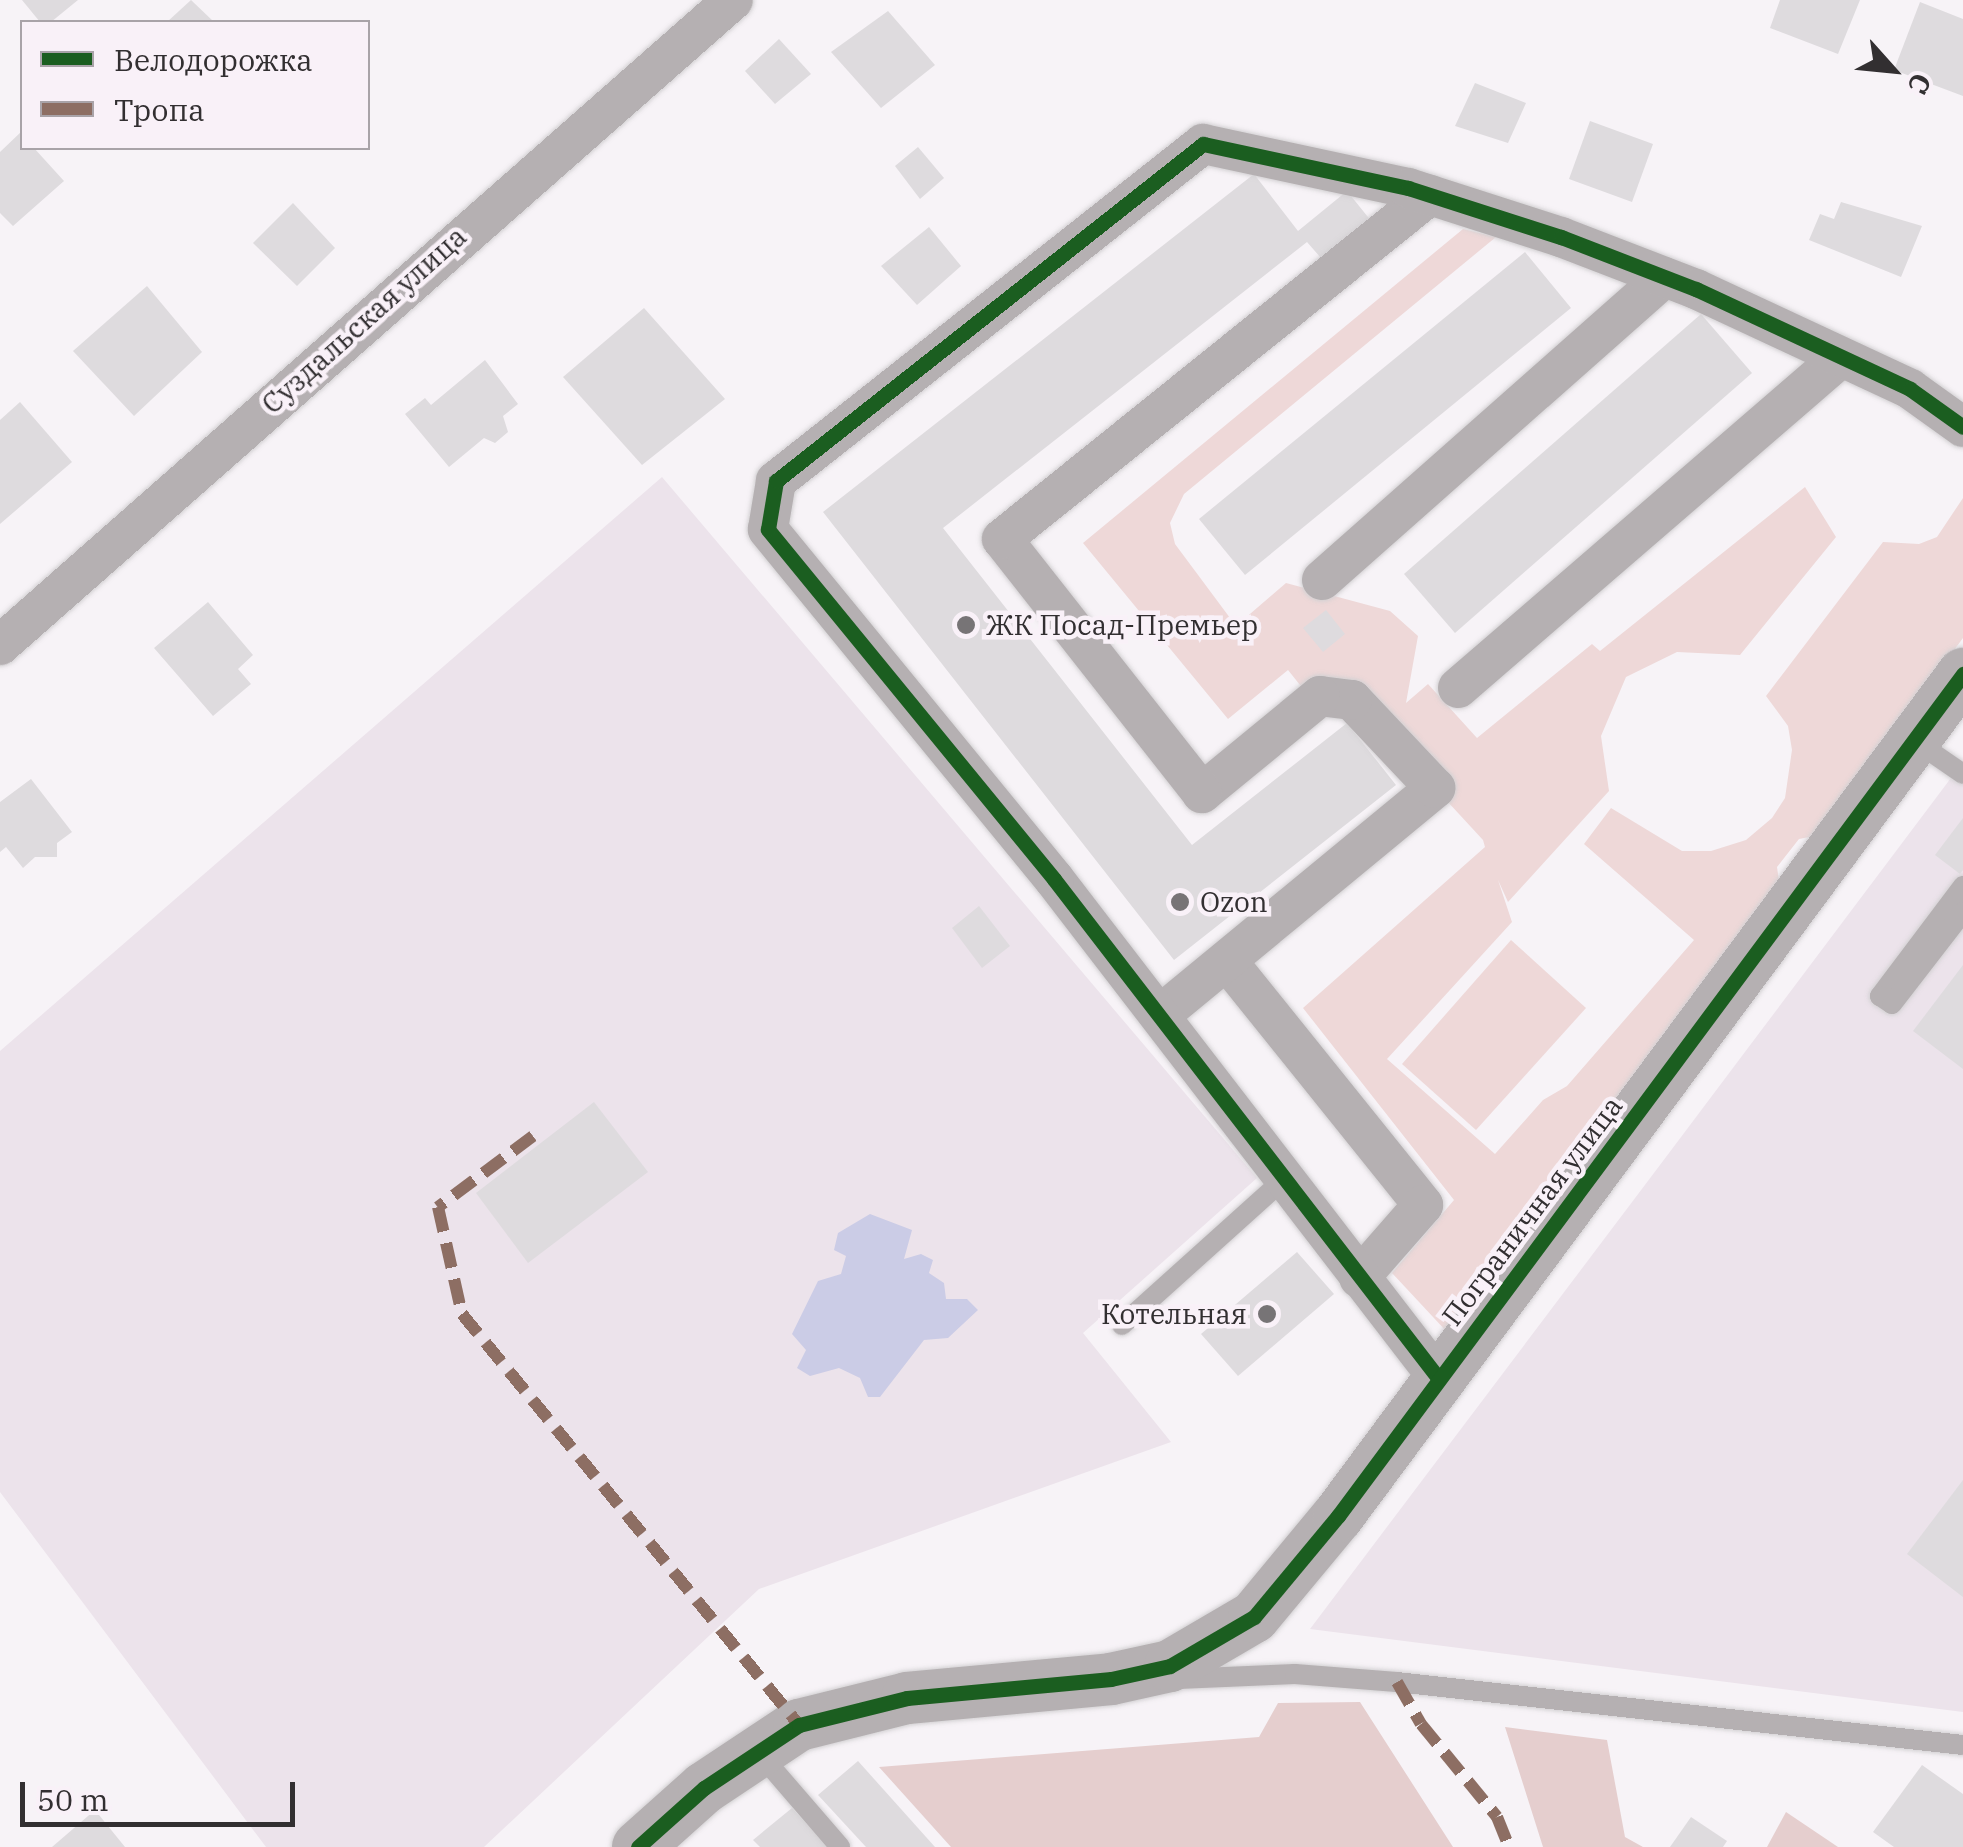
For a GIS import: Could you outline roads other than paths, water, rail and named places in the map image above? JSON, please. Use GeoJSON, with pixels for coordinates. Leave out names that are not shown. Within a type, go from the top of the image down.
{"type":"FeatureCollection","features":[{"type":"Feature","properties":{"kind":"street","name":"Суздальская улица"},"geometry":{"type":"LineString","coordinates":[[0,645],[733,0]]}},
{"type":"Feature","properties":{"kind":"street"},"geometry":{"type":"LineString","coordinates":[[1439,1379],[1160,1015],[768,529],[776,481],[1202,144],[1430,195],[1664,277],[1910,389],[1963,427]]}},
{"type":"Feature","properties":{"kind":"street"},"geometry":{"type":"LineString","coordinates":[[1160,1015],[1435,788],[1352,700],[1320,696],[1202,793],[1002,540],[1430,195]]}},
{"type":"Feature","properties":{"kind":"street"},"geometry":{"type":"LineString","coordinates":[[1322,580],[1664,277]]}},
{"type":"Feature","properties":{"kind":"street"},"geometry":{"type":"LineString","coordinates":[[1458,688],[1840,358]]}},
{"type":"Feature","properties":{"kind":"street","name":"Пограничная улица"},"geometry":{"type":"LineString","coordinates":[[638,1847],[758,1751],[800,1725],[907,1698],[1110,1679],[1170,1666],[1254,1617],[1439,1379],[1963,674]]}},
{"type":"Feature","properties":{"kind":"street"},"geometry":{"type":"LineString","coordinates":[[1226,961],[1423,1205],[1359,1278]]}},
{"type":"Feature","properties":{"kind":"lane"},"geometry":{"type":"LineString","coordinates":[[1913,740],[1963,774]]}},
{"type":"Feature","properties":{"kind":"lane"},"geometry":{"type":"LineString","coordinates":[[1963,886],[1880,996],[1892,1004],[1963,912]]}},
{"type":"Feature","properties":{"kind":"lane"},"geometry":{"type":"LineString","coordinates":[[1122,1326],[1283,1180]]}},
{"type":"Feature","properties":{"kind":"lane"},"geometry":{"type":"LineString","coordinates":[[1110,1679],[1295,1674],[1830,1726],[1963,1745]]}},
{"type":"Feature","properties":{"kind":"lane"},"geometry":{"type":"LineString","coordinates":[[758,1751],[840,1847]]}},
{"type":"Feature","properties":{"kind":"water"},"geometry":{"type":"Polygon","coordinates":[[[870,1214],[912,1230],[904,1259],[921,1254],[933,1260],[929,1273],[944,1283],[946,1299],[967,1299],[978,1310],[948,1338],[924,1340],[880,1397],[868,1397],[860,1378],[839,1368],[810,1376],[797,1368],[806,1350],[792,1334],[818,1281],[841,1274],[846,1256],[834,1250],[838,1233],[870,1214]]]}},
{"type":"Feature","properties":{"kind":"place","name":"ЖК Посад-Премьер"},"geometry":{"type":"Point","coordinates":[966,625]}},
{"type":"Feature","properties":{"kind":"place","name":"Ozon"},"geometry":{"type":"Point","coordinates":[1180,902]}},
{"type":"Feature","properties":{"kind":"place","name":"Котельная"},"geometry":{"type":"Point","coordinates":[1267,1314]}}]}
